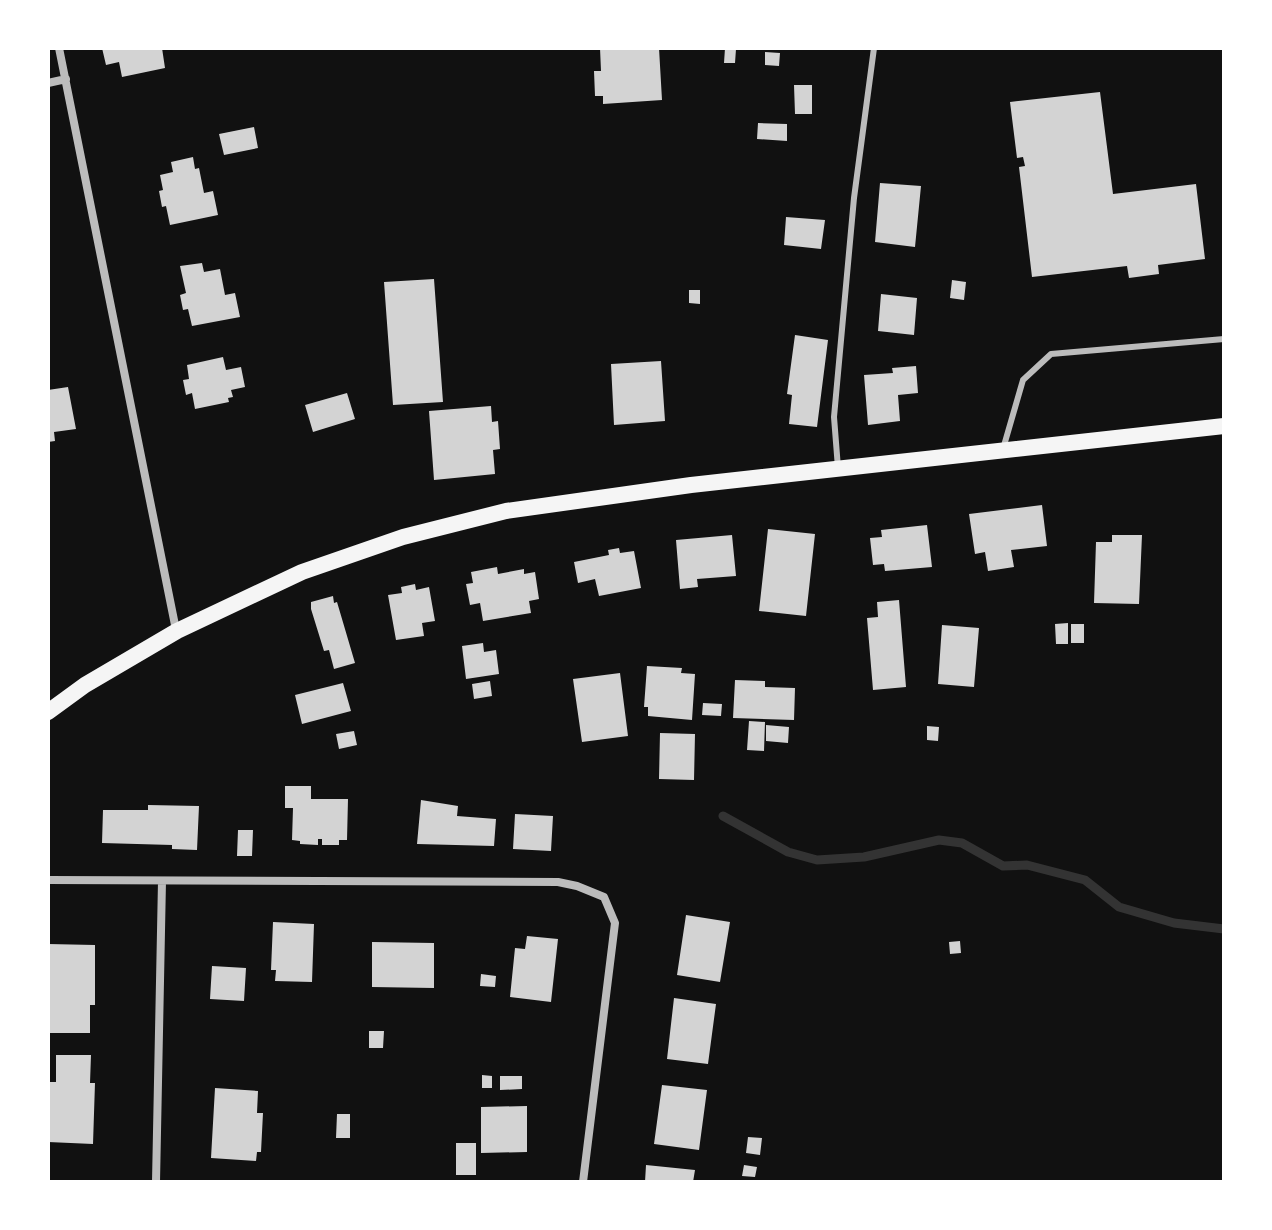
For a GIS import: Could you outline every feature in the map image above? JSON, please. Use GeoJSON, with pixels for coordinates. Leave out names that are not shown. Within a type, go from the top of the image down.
{"type":"FeatureCollection","features":[{"type":"Feature","properties":{"kind":"main road"},"geometry":{"type":"LineString","coordinates":[[48,712],[85,685],[177,631],[302,572],[403,537],[506,511],[691,485],[1224,426]]}},
{"type":"Feature","properties":{"kind":"street"},"geometry":{"type":"LineString","coordinates":[[59,48],[177,631]]}},
{"type":"Feature","properties":{"kind":"street"},"geometry":{"type":"LineString","coordinates":[[48,83],[66,79]]}},
{"type":"Feature","properties":{"kind":"street"},"geometry":{"type":"LineString","coordinates":[[48,880],[558,882],[604,897],[615,923],[583,1182]]}},
{"type":"Feature","properties":{"kind":"street"},"geometry":{"type":"LineString","coordinates":[[156,1182],[162,881]]}},
{"type":"Feature","properties":{"kind":"lane"},"geometry":{"type":"LineString","coordinates":[[838,468],[834,417],[854,198],[874,48]]}},
{"type":"Feature","properties":{"kind":"lane"},"geometry":{"type":"LineString","coordinates":[[1003,450],[1023,380],[1051,354],[1224,339]]}},
{"type":"Feature","properties":{"kind":"building"},"geometry":{"type":"Polygon","coordinates":[[[102,48],[162,48],[165,68],[122,77],[119,62],[106,65],[102,48]]]}},
{"type":"Feature","properties":{"kind":"building"},"geometry":{"type":"Polygon","coordinates":[[[600,48],[659,48],[662,100],[603,104],[603,96],[595,96],[594,71],[601,71],[600,48]]]}},
{"type":"Feature","properties":{"kind":"building"},"geometry":{"type":"Polygon","coordinates":[[[725,48],[736,49],[735,63],[724,63],[725,48]]]}},
{"type":"Feature","properties":{"kind":"building"},"geometry":{"type":"Polygon","coordinates":[[[765,52],[780,53],[779,66],[765,65],[765,52]]]}},
{"type":"Feature","properties":{"kind":"building"},"geometry":{"type":"Polygon","coordinates":[[[794,85],[812,85],[812,114],[795,114],[794,85]]]}},
{"type":"Feature","properties":{"kind":"building"},"geometry":{"type":"Polygon","coordinates":[[[1100,92],[1113,194],[1196,184],[1205,259],[1158,265],[1159,274],[1129,278],[1127,266],[1032,277],[1019,167],[1025,166],[1023,157],[1017,158],[1010,102],[1100,92]]]}},
{"type":"Feature","properties":{"kind":"building"},"geometry":{"type":"Polygon","coordinates":[[[758,123],[787,124],[787,141],[757,139],[758,123]]]}},
{"type":"Feature","properties":{"kind":"building"},"geometry":{"type":"Polygon","coordinates":[[[254,127],[258,148],[224,155],[219,134],[254,127]]]}},
{"type":"Feature","properties":{"kind":"building"},"geometry":{"type":"Polygon","coordinates":[[[193,157],[195,169],[199,168],[204,193],[213,191],[218,215],[170,225],[166,206],[162,207],[160,175],[173,172],[171,162],[193,157]]]}},
{"type":"Feature","properties":{"kind":"building"},"geometry":{"type":"Polygon","coordinates":[[[880,183],[921,186],[915,247],[875,242],[880,183]]]}},
{"type":"Feature","properties":{"kind":"building"},"geometry":{"type":"Polygon","coordinates":[[[786,217],[825,220],[821,249],[784,245],[786,217]]]}},
{"type":"Feature","properties":{"kind":"building"},"geometry":{"type":"Polygon","coordinates":[[[202,263],[204,272],[220,269],[225,295],[235,293],[240,317],[192,326],[188,309],[183,310],[180,295],[186,293],[180,266],[202,263]]]}},
{"type":"Feature","properties":{"kind":"building"},"geometry":{"type":"Polygon","coordinates":[[[434,279],[443,402],[393,405],[384,282],[434,279]]]}},
{"type":"Feature","properties":{"kind":"building"},"geometry":{"type":"Polygon","coordinates":[[[952,280],[966,282],[964,300],[950,298],[952,280]]]}},
{"type":"Feature","properties":{"kind":"building"},"geometry":{"type":"Polygon","coordinates":[[[689,290],[700,290],[700,304],[689,303],[689,290]]]}},
{"type":"Feature","properties":{"kind":"building"},"geometry":{"type":"Polygon","coordinates":[[[881,294],[917,298],[914,335],[878,331],[881,294]]]}},
{"type":"Feature","properties":{"kind":"building"},"geometry":{"type":"Polygon","coordinates":[[[795,335],[828,340],[817,427],[789,424],[792,395],[787,394],[795,335]]]}},
{"type":"Feature","properties":{"kind":"building"},"geometry":{"type":"Polygon","coordinates":[[[223,357],[226,370],[241,367],[245,387],[231,390],[233,397],[228,398],[229,402],[195,409],[192,393],[186,395],[183,380],[189,379],[187,365],[223,357]]]}},
{"type":"Feature","properties":{"kind":"building"},"geometry":{"type":"Polygon","coordinates":[[[661,361],[665,421],[614,425],[611,364],[661,361]]]}},
{"type":"Feature","properties":{"kind":"building"},"geometry":{"type":"Polygon","coordinates":[[[916,366],[918,393],[898,395],[900,421],[868,425],[864,375],[893,373],[892,368],[916,366]]]}},
{"type":"Feature","properties":{"kind":"building"},"geometry":{"type":"Polygon","coordinates":[[[68,387],[76,429],[54,432],[55,441],[48,442],[48,390],[68,387]]]}},
{"type":"Feature","properties":{"kind":"building"},"geometry":{"type":"Polygon","coordinates":[[[347,393],[355,419],[313,432],[305,405],[347,393]]]}},
{"type":"Feature","properties":{"kind":"building"},"geometry":{"type":"Polygon","coordinates":[[[491,406],[492,422],[498,421],[500,449],[493,450],[495,474],[434,480],[429,411],[491,406]]]}},
{"type":"Feature","properties":{"kind":"building"},"geometry":{"type":"Polygon","coordinates":[[[1042,505],[1047,546],[1011,550],[1014,567],[988,571],[985,552],[975,554],[969,514],[1042,505]]]}},
{"type":"Feature","properties":{"kind":"building"},"geometry":{"type":"Polygon","coordinates":[[[927,525],[932,567],[885,571],[884,564],[873,565],[870,538],[882,537],[881,530],[927,525]]]}},
{"type":"Feature","properties":{"kind":"building"},"geometry":{"type":"Polygon","coordinates":[[[768,529],[815,534],[806,616],[759,611],[768,529]]]}},
{"type":"Feature","properties":{"kind":"building"},"geometry":{"type":"Polygon","coordinates":[[[732,535],[736,576],[697,579],[698,587],[680,589],[676,540],[732,535]]]}},
{"type":"Feature","properties":{"kind":"building"},"geometry":{"type":"Polygon","coordinates":[[[1112,535],[1142,535],[1139,604],[1094,603],[1096,542],[1112,542],[1112,535]]]}},
{"type":"Feature","properties":{"kind":"building"},"geometry":{"type":"Polygon","coordinates":[[[619,548],[620,553],[634,551],[641,588],[599,596],[595,579],[578,583],[574,562],[609,555],[608,550],[619,548]]]}},
{"type":"Feature","properties":{"kind":"building"},"geometry":{"type":"Polygon","coordinates":[[[497,567],[498,574],[524,569],[524,574],[535,572],[539,599],[529,601],[531,613],[483,621],[480,603],[470,605],[466,584],[473,583],[471,572],[497,567]]]}},
{"type":"Feature","properties":{"kind":"building"},"geometry":{"type":"Polygon","coordinates":[[[415,584],[416,590],[429,587],[435,621],[422,623],[424,636],[396,640],[388,595],[402,593],[401,587],[415,584]]]}},
{"type":"Feature","properties":{"kind":"building"},"geometry":{"type":"Polygon","coordinates":[[[333,596],[355,663],[334,669],[329,650],[324,651],[311,609],[311,602],[333,596]]]}},
{"type":"Feature","properties":{"kind":"building"},"geometry":{"type":"Polygon","coordinates":[[[899,600],[906,687],[873,690],[867,618],[878,617],[877,602],[899,600]]]}},
{"type":"Feature","properties":{"kind":"building"},"geometry":{"type":"Polygon","coordinates":[[[1068,623],[1068,644],[1056,644],[1055,624],[1068,623]]]}},
{"type":"Feature","properties":{"kind":"building"},"geometry":{"type":"Polygon","coordinates":[[[1071,624],[1084,624],[1084,643],[1071,643],[1071,624]]]}},
{"type":"Feature","properties":{"kind":"building"},"geometry":{"type":"Polygon","coordinates":[[[942,625],[979,628],[974,687],[938,684],[942,625]]]}},
{"type":"Feature","properties":{"kind":"building"},"geometry":{"type":"Polygon","coordinates":[[[483,643],[484,652],[496,650],[499,674],[466,679],[462,646],[483,643]]]}},
{"type":"Feature","properties":{"kind":"building"},"geometry":{"type":"Polygon","coordinates":[[[647,666],[682,668],[681,673],[695,674],[692,720],[648,716],[648,707],[644,707],[647,666]]]}},
{"type":"Feature","properties":{"kind":"building"},"geometry":{"type":"Polygon","coordinates":[[[620,673],[628,736],[582,742],[573,679],[620,673]]]}},
{"type":"Feature","properties":{"kind":"building"},"geometry":{"type":"Polygon","coordinates":[[[735,680],[765,681],[765,687],[795,688],[794,720],[733,718],[735,680]]]}},
{"type":"Feature","properties":{"kind":"building"},"geometry":{"type":"Polygon","coordinates":[[[490,681],[492,696],[474,699],[472,684],[490,681]]]}},
{"type":"Feature","properties":{"kind":"building"},"geometry":{"type":"Polygon","coordinates":[[[343,683],[351,711],[302,724],[295,695],[343,683]]]}},
{"type":"Feature","properties":{"kind":"building"},"geometry":{"type":"Polygon","coordinates":[[[703,703],[722,704],[721,716],[702,715],[703,703]]]}},
{"type":"Feature","properties":{"kind":"building"},"geometry":{"type":"Polygon","coordinates":[[[749,721],[765,722],[764,751],[747,750],[749,721]]]}},
{"type":"Feature","properties":{"kind":"building"},"geometry":{"type":"Polygon","coordinates":[[[766,725],[789,727],[788,743],[766,741],[766,725]]]}},
{"type":"Feature","properties":{"kind":"building"},"geometry":{"type":"Polygon","coordinates":[[[927,726],[939,727],[938,741],[927,740],[927,726]]]}},
{"type":"Feature","properties":{"kind":"building"},"geometry":{"type":"Polygon","coordinates":[[[354,731],[357,745],[339,749],[336,734],[354,731]]]}},
{"type":"Feature","properties":{"kind":"building"},"geometry":{"type":"Polygon","coordinates":[[[660,733],[695,734],[694,780],[659,779],[660,733]]]}},
{"type":"Feature","properties":{"kind":"building"},"geometry":{"type":"Polygon","coordinates":[[[285,786],[311,786],[311,799],[348,799],[347,840],[339,840],[339,845],[322,845],[322,839],[318,839],[318,845],[300,844],[300,841],[292,840],[293,808],[285,808],[285,786]]]}},
{"type":"Feature","properties":{"kind":"building"},"geometry":{"type":"Polygon","coordinates":[[[421,800],[458,806],[457,816],[496,819],[494,846],[417,844],[421,800]]]}},
{"type":"Feature","properties":{"kind":"building"},"geometry":{"type":"Polygon","coordinates":[[[148,805],[199,806],[197,850],[172,849],[172,845],[102,843],[103,810],[148,810],[148,805]]]}},
{"type":"Feature","properties":{"kind":"building"},"geometry":{"type":"Polygon","coordinates":[[[515,814],[553,816],[551,851],[513,849],[515,814]]]}},
{"type":"Feature","properties":{"kind":"building"},"geometry":{"type":"Polygon","coordinates":[[[238,830],[253,830],[252,856],[237,856],[238,830]]]}},
{"type":"Feature","properties":{"kind":"building"},"geometry":{"type":"Polygon","coordinates":[[[686,915],[730,922],[720,982],[677,975],[686,915]]]}},
{"type":"Feature","properties":{"kind":"building"},"geometry":{"type":"Polygon","coordinates":[[[273,922],[314,924],[312,982],[275,981],[276,970],[271,970],[273,922]]]}},
{"type":"Feature","properties":{"kind":"building"},"geometry":{"type":"Polygon","coordinates":[[[527,936],[558,939],[551,1002],[510,997],[515,948],[525,949],[527,936]]]}},
{"type":"Feature","properties":{"kind":"building"},"geometry":{"type":"Polygon","coordinates":[[[960,941],[961,953],[950,954],[949,942],[960,941]]]}},
{"type":"Feature","properties":{"kind":"building"},"geometry":{"type":"Polygon","coordinates":[[[372,942],[434,943],[434,988],[372,987],[372,942]]]}},
{"type":"Feature","properties":{"kind":"building"},"geometry":{"type":"Polygon","coordinates":[[[48,944],[95,945],[95,1005],[90,1005],[90,1033],[48,1033],[48,944]]]}},
{"type":"Feature","properties":{"kind":"building"},"geometry":{"type":"Polygon","coordinates":[[[212,966],[246,968],[244,1001],[210,999],[212,966]]]}},
{"type":"Feature","properties":{"kind":"building"},"geometry":{"type":"Polygon","coordinates":[[[481,974],[496,976],[495,987],[480,986],[481,974]]]}},
{"type":"Feature","properties":{"kind":"building"},"geometry":{"type":"Polygon","coordinates":[[[674,998],[716,1004],[708,1064],[667,1059],[674,998]]]}},
{"type":"Feature","properties":{"kind":"building"},"geometry":{"type":"Polygon","coordinates":[[[369,1031],[384,1031],[383,1048],[369,1048],[369,1031]]]}},
{"type":"Feature","properties":{"kind":"building"},"geometry":{"type":"Polygon","coordinates":[[[56,1055],[91,1055],[90,1083],[95,1083],[93,1144],[48,1142],[48,1082],[56,1082],[56,1055]]]}},
{"type":"Feature","properties":{"kind":"building"},"geometry":{"type":"Polygon","coordinates":[[[482,1075],[492,1076],[492,1088],[482,1088],[482,1075]]]}},
{"type":"Feature","properties":{"kind":"building"},"geometry":{"type":"Polygon","coordinates":[[[500,1076],[522,1076],[522,1089],[500,1090],[500,1076]]]}},
{"type":"Feature","properties":{"kind":"building"},"geometry":{"type":"Polygon","coordinates":[[[662,1085],[707,1090],[699,1150],[654,1144],[662,1085]]]}},
{"type":"Feature","properties":{"kind":"building"},"geometry":{"type":"Polygon","coordinates":[[[215,1088],[258,1091],[257,1113],[263,1113],[261,1152],[257,1152],[256,1161],[211,1158],[215,1088]]]}},
{"type":"Feature","properties":{"kind":"building"},"geometry":{"type":"Polygon","coordinates":[[[527,1106],[527,1152],[481,1153],[481,1107],[527,1106]]]}},
{"type":"Feature","properties":{"kind":"building"},"geometry":{"type":"Polygon","coordinates":[[[337,1114],[350,1114],[350,1138],[336,1138],[337,1114]]]}},
{"type":"Feature","properties":{"kind":"building"},"geometry":{"type":"Polygon","coordinates":[[[748,1137],[762,1138],[760,1155],[746,1153],[748,1137]]]}},
{"type":"Feature","properties":{"kind":"building"},"geometry":{"type":"Polygon","coordinates":[[[456,1143],[476,1143],[476,1175],[456,1175],[456,1143]]]}},
{"type":"Feature","properties":{"kind":"building"},"geometry":{"type":"Polygon","coordinates":[[[646,1165],[695,1170],[693,1182],[645,1182],[646,1165]]]}},
{"type":"Feature","properties":{"kind":"building"},"geometry":{"type":"Polygon","coordinates":[[[744,1165],[757,1167],[755,1177],[742,1176],[744,1165]]]}},
{"type":"Feature","properties":{"kind":"waterway"},"geometry":{"type":"LineString","coordinates":[[723,816],[788,852],[817,860],[864,857],[939,840],[962,843],[1003,866],[1027,865],[1085,880],[1119,907],[1174,923],[1224,929]]}}]}
